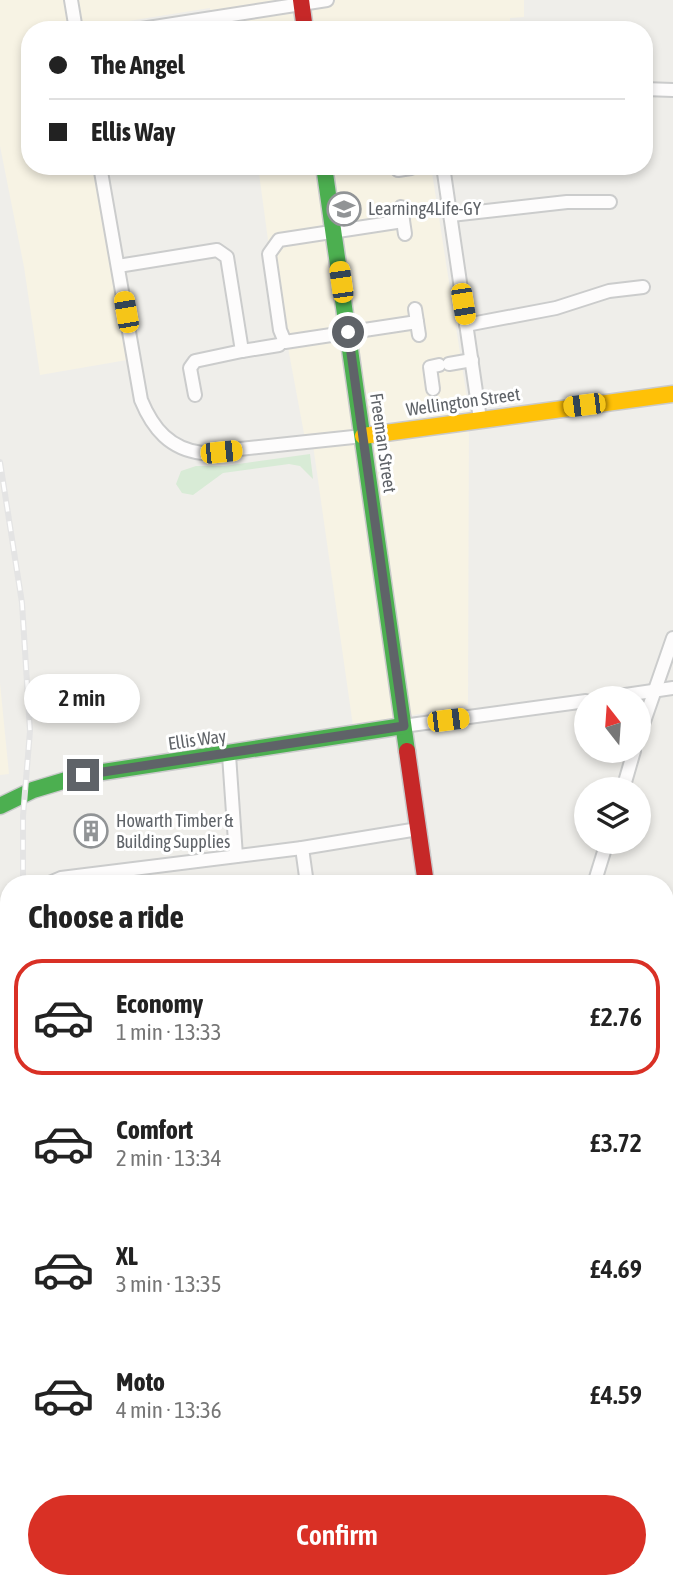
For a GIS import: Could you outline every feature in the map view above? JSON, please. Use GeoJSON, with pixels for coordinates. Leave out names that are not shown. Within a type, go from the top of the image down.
{"type":"FeatureCollection","features":[{"type":"Feature","properties":{"kind":"main road"},"geometry":{"type":"LineString","coordinates":[[302,2],[304,21]]}},
{"type":"Feature","properties":{"kind":"main road","name":"Freeman Street"},"geometry":{"type":"LineString","coordinates":[[325,175],[425,875]]}},
{"type":"Feature","properties":{"kind":"main road","name":"Wellington Street"},"geometry":{"type":"LineString","coordinates":[[363,436],[673,394]]}},
{"type":"Feature","properties":{"kind":"main road","name":"Ellis Way"},"geometry":{"type":"LineString","coordinates":[[0,806],[33,790],[83,775],[229,755],[404,726]]}},
{"type":"Feature","properties":{"kind":"street"},"geometry":{"type":"LineString","coordinates":[[71,0],[74,21]]}},
{"type":"Feature","properties":{"kind":"street"},"geometry":{"type":"LineString","coordinates":[[189,21],[327,0]]}},
{"type":"Feature","properties":{"kind":"street"},"geometry":{"type":"LineString","coordinates":[[653,89],[673,90]]}},
{"type":"Feature","properties":{"kind":"street"},"geometry":{"type":"LineString","coordinates":[[102,175],[118,266],[206,251],[222,252],[229,266],[242,351]]}},
{"type":"Feature","properties":{"kind":"street"},"geometry":{"type":"LineString","coordinates":[[444,175],[480,419]]}},
{"type":"Feature","properties":{"kind":"street"},"geometry":{"type":"LineString","coordinates":[[451,215],[567,202],[610,202]]}},
{"type":"Feature","properties":{"kind":"street"},"geometry":{"type":"LineString","coordinates":[[285,344],[281,335],[269,254],[279,240],[403,221]]}},
{"type":"Feature","properties":{"kind":"street","name":"Wellington Street"},"geometry":{"type":"LineString","coordinates":[[118,266],[141,400],[155,426],[176,447],[202,453],[221,452],[363,436]]}},
{"type":"Feature","properties":{"kind":"street"},"geometry":{"type":"LineString","coordinates":[[466,325],[556,308],[609,291],[643,287]]}},
{"type":"Feature","properties":{"kind":"street"},"geometry":{"type":"LineString","coordinates":[[195,395],[190,368],[195,361],[417,322]]}},
{"type":"Feature","properties":{"kind":"street"},"geometry":{"type":"LineString","coordinates":[[433,389],[437,364],[472,360]]}},
{"type":"Feature","properties":{"kind":"street"},"geometry":{"type":"LineString","coordinates":[[651,700],[673,638]]}},
{"type":"Feature","properties":{"kind":"street"},"geometry":{"type":"LineString","coordinates":[[651,691],[673,688]]}},
{"type":"Feature","properties":{"kind":"street"},"geometry":{"type":"LineString","coordinates":[[404,726],[574,703]]}},
{"type":"Feature","properties":{"kind":"street"},"geometry":{"type":"LineString","coordinates":[[229,755],[236,856]]}},
{"type":"Feature","properties":{"kind":"street"},"geometry":{"type":"LineString","coordinates":[[99,875],[302,848],[418,829]]}},
{"type":"Feature","properties":{"kind":"street"},"geometry":{"type":"LineString","coordinates":[[302,848],[306,875]]}},
{"type":"Feature","properties":{"kind":"street"},"geometry":{"type":"LineString","coordinates":[[597,875],[603,854]]}},
{"type":"Feature","properties":{"kind":"shaded area"},"geometry":{"type":"Polygon","coordinates":[[[0,0],[524,0],[524,17],[510,18],[510,21],[212,21],[210,8],[128,21],[21,21],[21,175],[96,175],[127,360],[40,375],[24,267],[0,146],[0,0]]]}},
{"type":"Feature","properties":{"kind":"shaded area"},"geometry":{"type":"Polygon","coordinates":[[[259,175],[432,175],[469,411],[468,705],[353,726],[312,438],[305,439],[268,240],[259,175]]]}},
{"type":"Feature","properties":{"kind":"shaded area"},"geometry":{"type":"Polygon","coordinates":[[[0,683],[9,774],[0,775],[0,683]]]}},
{"type":"Feature","properties":{"kind":"green space"},"geometry":{"type":"Polygon","coordinates":[[[310,454],[313,479],[300,466],[289,464],[223,473],[193,495],[182,493],[176,484],[181,471],[196,466],[224,466],[310,454]]]}},
{"type":"Feature","properties":{"kind":"railway"},"geometry":{"type":"LineString","coordinates":[[0,462],[22,603],[30,731],[23,816],[23,875]]}},
{"type":"Feature","properties":{"kind":"traffic: fast"},"geometry":{"type":"LineString","coordinates":[[325,175],[407,751]]}},
{"type":"Feature","properties":{"kind":"traffic: fast"},"geometry":{"type":"LineString","coordinates":[[0,806],[33,790],[83,775],[403,726]]}},
{"type":"Feature","properties":{"kind":"traffic: slow"},"geometry":{"type":"LineString","coordinates":[[363,436],[673,394]]}},
{"type":"Feature","properties":{"kind":"traffic: jam"},"geometry":{"type":"LineString","coordinates":[[301,0],[304,21]]}},
{"type":"Feature","properties":{"kind":"traffic: jam"},"geometry":{"type":"LineString","coordinates":[[407,751],[425,875]]}},
{"type":"Feature","properties":{"kind":"place","name":"Learning4Life-GY"},"geometry":{"type":"Point","coordinates":[344,209]}},
{"type":"Feature","properties":{"kind":"place","name":"Howarth Timber & Building Supplies"},"geometry":{"type":"Point","coordinates":[91,831]}},
{"type":"Feature","properties":{"kind":"route"},"geometry":{"type":"LineString","coordinates":[[83,775],[229,755],[404,726],[348,332]]}}]}
